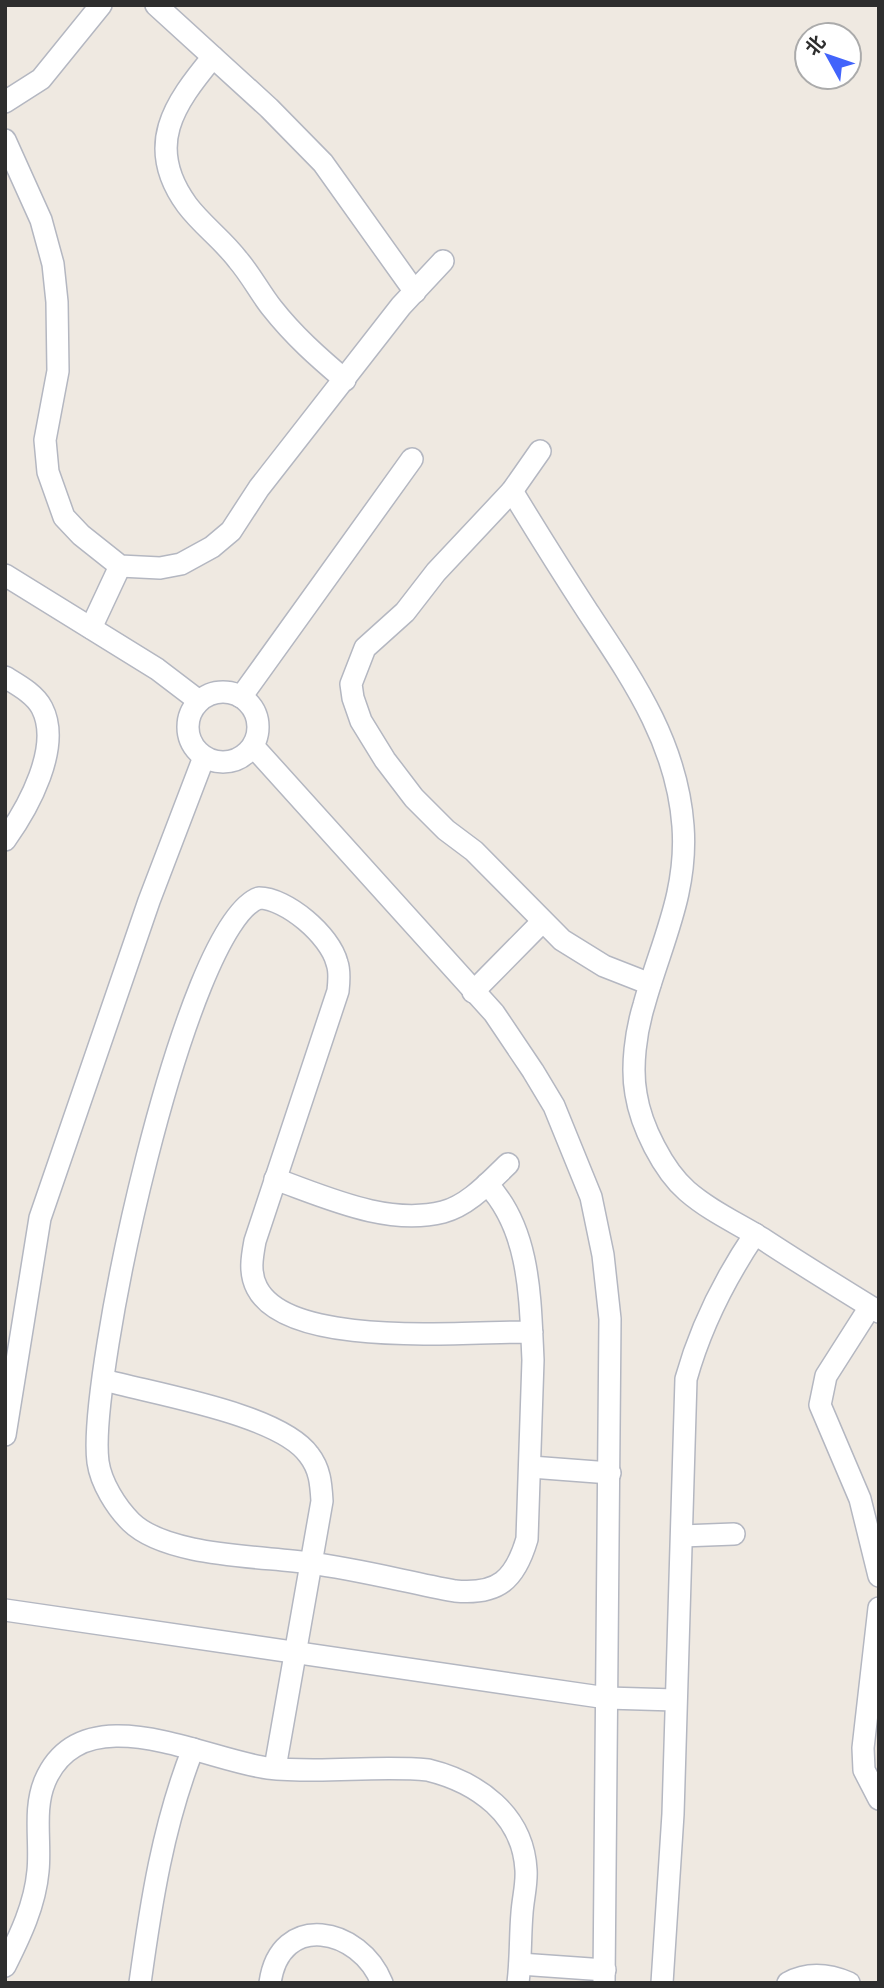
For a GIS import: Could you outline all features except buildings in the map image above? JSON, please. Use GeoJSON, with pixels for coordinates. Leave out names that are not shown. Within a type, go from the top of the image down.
{"type":"FeatureCollection","features":[{"type":"Feature","properties":{"kind":"street"},"geometry":{"type":"LineString","coordinates":[[5,102],[41,79],[101,5]]}},
{"type":"Feature","properties":{"kind":"street"},"geometry":{"type":"LineString","coordinates":[[156,5],[323,163],[415,292]]}},
{"type":"Feature","properties":{"kind":"street"},"geometry":{"type":"LineString","coordinates":[[213,57],[172,113],[167,135],[172,182],[187,206],[238,259],[271,307],[302,344],[345,380]]}},
{"type":"Feature","properties":{"kind":"street"},"geometry":{"type":"LineString","coordinates":[[5,139],[41,220],[53,264],[57,302],[58,371],[44,440],[48,472],[64,517],[81,535],[120,566],[160,568],[181,564],[212,547],[230,531],[259,488],[415,292],[443,261]]}},
{"type":"Feature","properties":{"kind":"street"},"geometry":{"type":"LineString","coordinates":[[540,451],[512,491],[436,572],[405,612],[365,648],[351,684],[361,721],[414,798],[446,830],[474,851],[542,922],[583,955],[650,984]]}},
{"type":"Feature","properties":{"kind":"street"},"geometry":{"type":"LineString","coordinates":[[241,697],[412,459]]}},
{"type":"Feature","properties":{"kind":"street"},"geometry":{"type":"LineString","coordinates":[[512,491],[645,698],[669,751],[683,827],[682,877],[675,918],[650,984],[640,1020],[635,1060],[635,1093],[644,1120],[661,1157],[684,1189],[712,1210],[755,1234],[874,1310],[825,1376],[820,1392],[820,1405],[860,1499],[879,1576]]}},
{"type":"Feature","properties":{"kind":"street"},"geometry":{"type":"LineString","coordinates":[[91,628],[120,566]]}},
{"type":"Feature","properties":{"kind":"street"},"geometry":{"type":"LineString","coordinates":[[5,575],[157,669],[199,701]]}},
{"type":"Feature","properties":{"kind":"street"},"geometry":{"type":"LineString","coordinates":[[5,677],[41,706],[49,729],[40,771],[28,801],[5,840]]}},
{"type":"Feature","properties":{"kind":"street"},"geometry":{"type":"LineString","coordinates":[[219,692],[241,697],[250,704],[258,724],[253,746],[234,761],[222,763],[204,757],[192,745],[188,734],[188,722],[199,701],[219,692]]}},
{"type":"Feature","properties":{"kind":"street"},"geometry":{"type":"LineString","coordinates":[[5,1966],[23,1930],[33,1899],[38,1871],[39,1803],[43,1785],[57,1762],[71,1751],[107,1735],[164,1741],[275,1768],[428,1770],[453,1776],[476,1787],[504,1813],[516,1829],[522,1847],[526,1869],[519,1974],[605,1976],[610,1319],[603,1255],[591,1197],[554,1106],[494,1013],[253,746]]}},
{"type":"Feature","properties":{"kind":"street"},"geometry":{"type":"LineString","coordinates":[[5,1435],[40,1218],[149,901],[204,757]]}},
{"type":"Feature","properties":{"kind":"street"},"geometry":{"type":"LineString","coordinates":[[487,1184],[501,1199],[521,1247],[530,1288],[532,1332],[531,1467],[527,1539],[521,1560],[512,1574],[487,1591],[455,1591],[309,1563],[222,1556],[164,1538],[134,1524],[108,1490],[99,1465],[97,1438],[104,1380],[117,1290],[137,1190],[182,1042],[219,941],[241,909],[258,898],[284,902],[323,939],[337,962],[339,979],[338,991],[275,1179],[251,1261],[257,1289],[278,1309],[324,1328],[371,1333],[532,1332]]}},
{"type":"Feature","properties":{"kind":"street"},"geometry":{"type":"LineString","coordinates":[[473,992],[542,922]]}},
{"type":"Feature","properties":{"kind":"street"},"geometry":{"type":"LineString","coordinates":[[275,1179],[358,1208],[417,1214],[443,1212],[487,1184],[508,1164]]}},
{"type":"Feature","properties":{"kind":"street"},"geometry":{"type":"LineString","coordinates":[[662,1983],[673,1814],[686,1379],[706,1318],[733,1266],[755,1234]]}},
{"type":"Feature","properties":{"kind":"street"},"geometry":{"type":"LineString","coordinates":[[104,1380],[258,1421],[294,1439],[309,1453],[321,1483],[322,1501],[275,1768]]}},
{"type":"Feature","properties":{"kind":"street"},"geometry":{"type":"LineString","coordinates":[[531,1467],[610,1473]]}},
{"type":"Feature","properties":{"kind":"street"},"geometry":{"type":"LineString","coordinates":[[682,1536],[734,1534]]}},
{"type":"Feature","properties":{"kind":"street"},"geometry":{"type":"LineString","coordinates":[[879,1608],[863,1748],[864,1770],[879,1799]]}},
{"type":"Feature","properties":{"kind":"street"},"geometry":{"type":"LineString","coordinates":[[5,1610],[607,1698],[675,1700]]}},
{"type":"Feature","properties":{"kind":"street"},"geometry":{"type":"LineString","coordinates":[[140,1983],[155,1883],[169,1815],[193,1749]]}},
{"type":"Feature","properties":{"kind":"street"},"geometry":{"type":"LineString","coordinates":[[270,1983],[275,1962],[285,1949],[317,1933],[339,1938],[364,1954],[375,1966],[382,1983]]}},
{"type":"Feature","properties":{"kind":"street"},"geometry":{"type":"LineString","coordinates":[[788,1983],[807,1975],[825,1975],[849,1983]]}}]}
